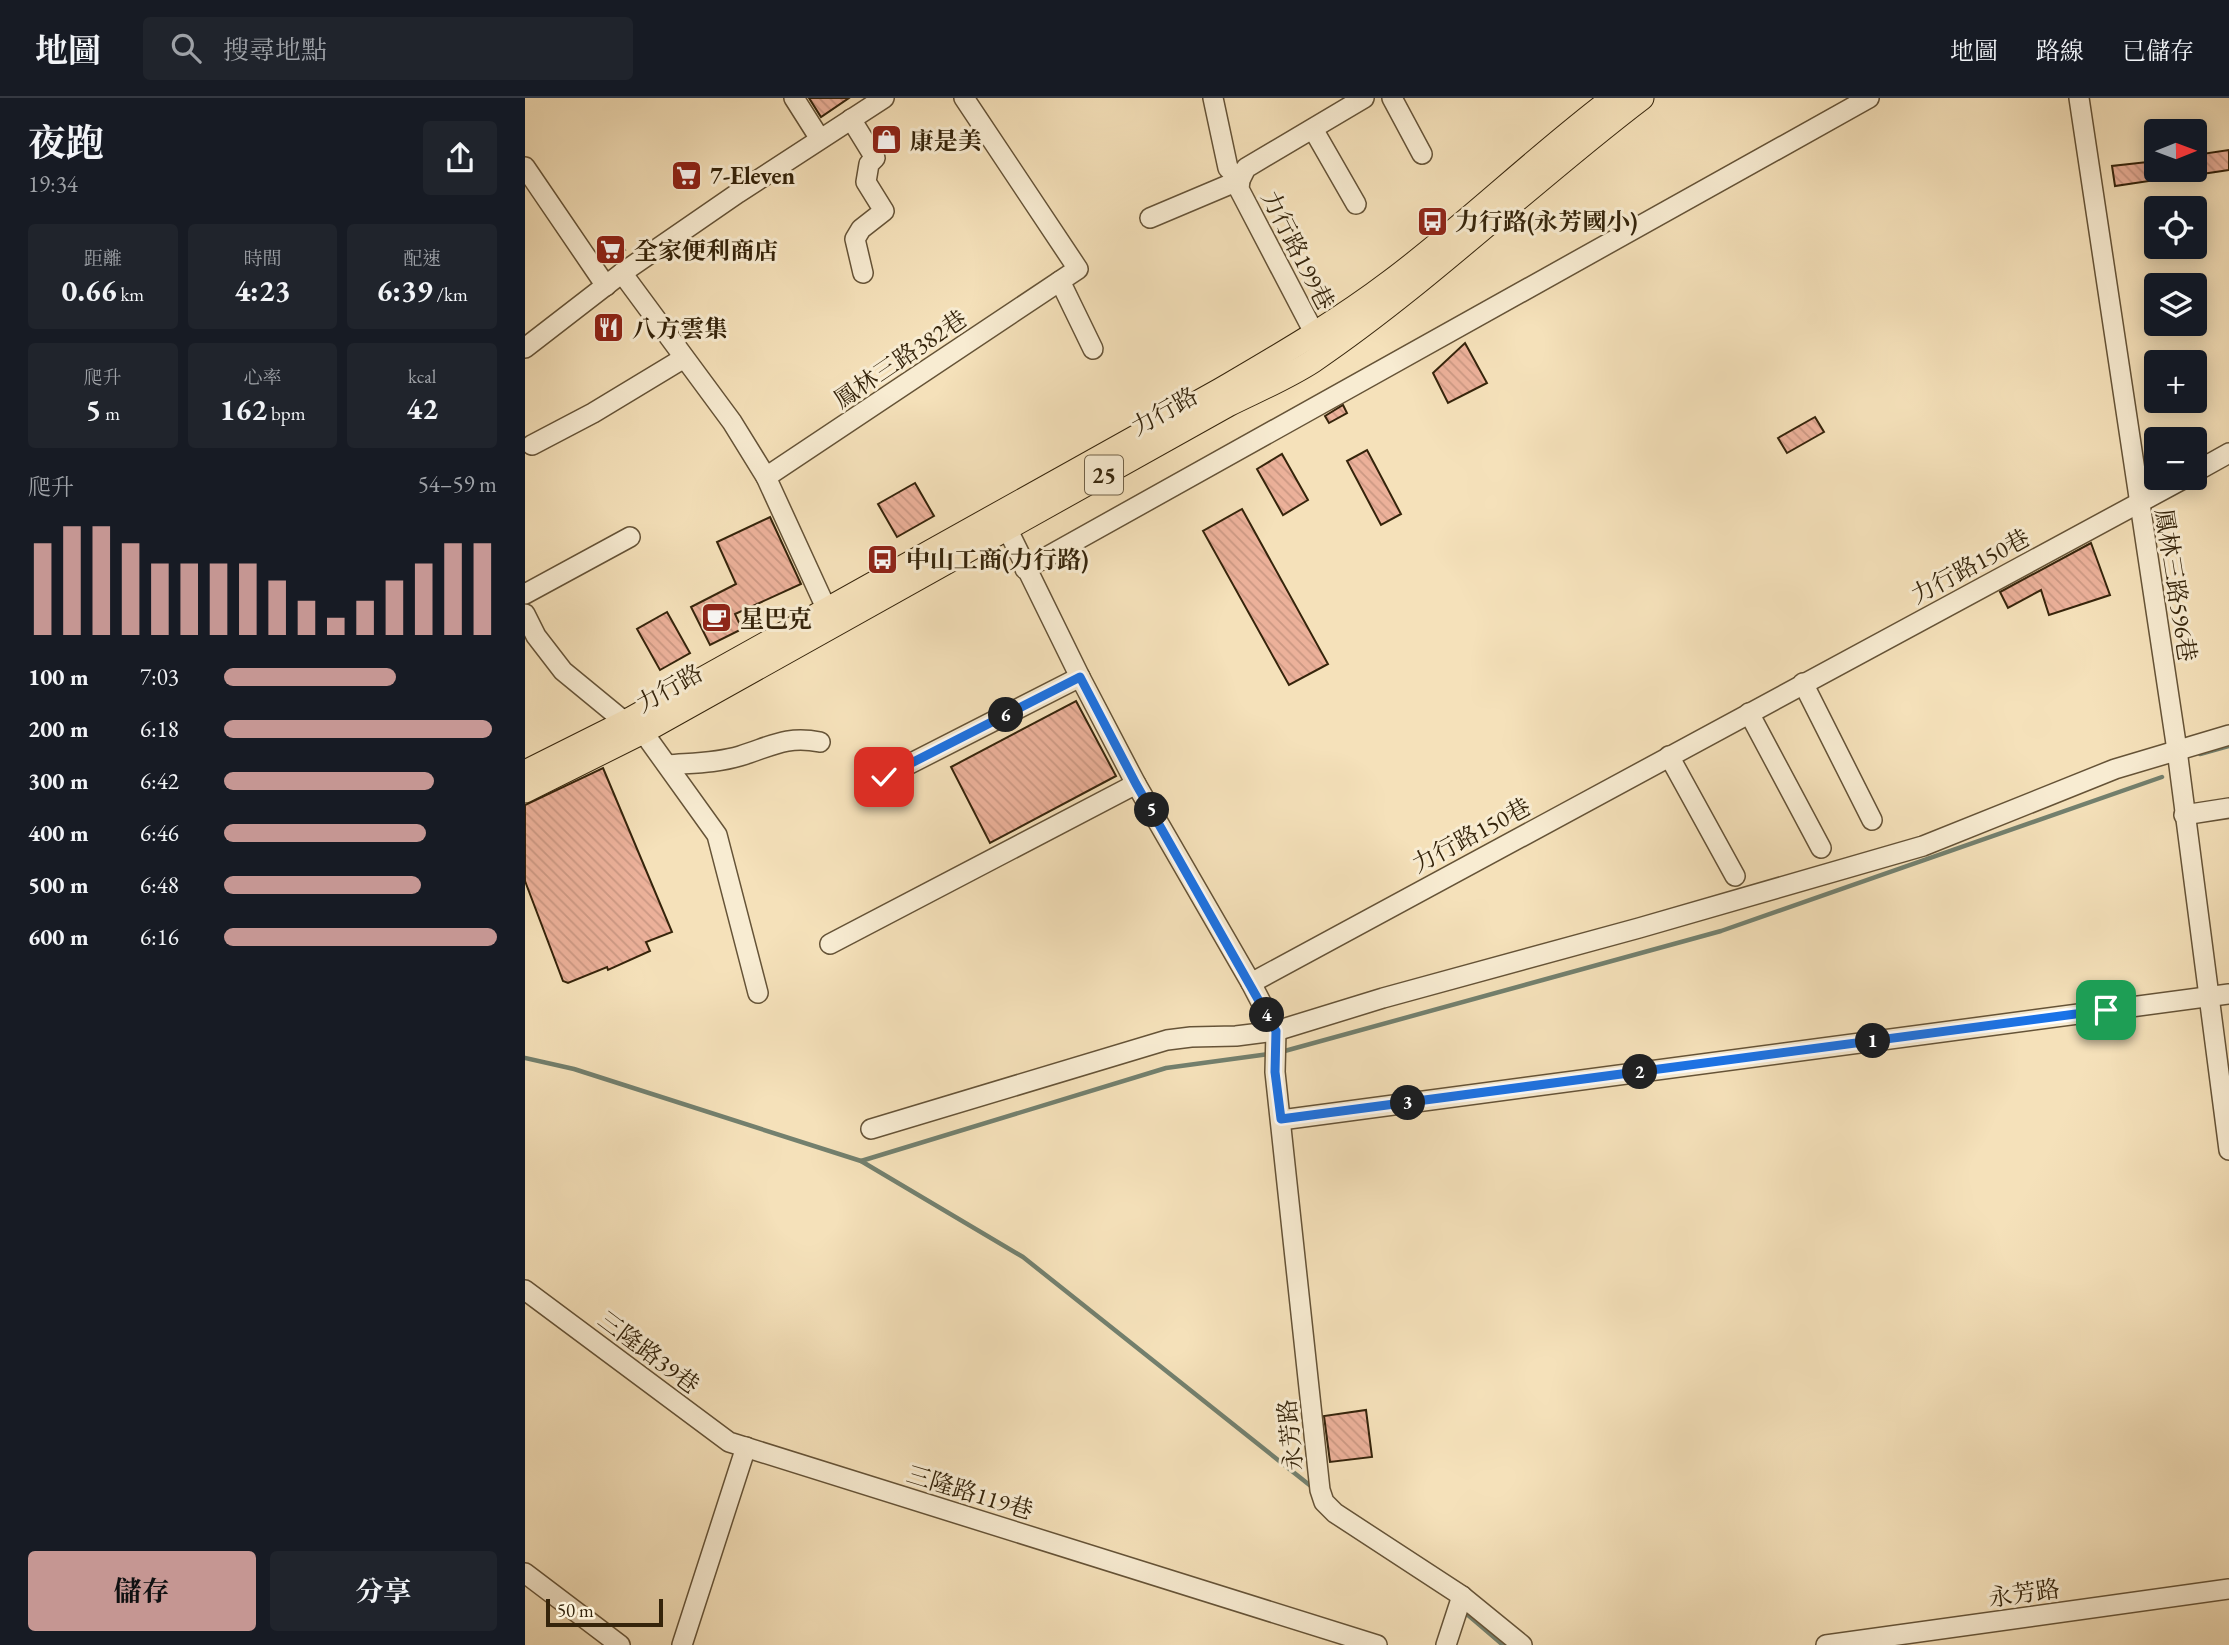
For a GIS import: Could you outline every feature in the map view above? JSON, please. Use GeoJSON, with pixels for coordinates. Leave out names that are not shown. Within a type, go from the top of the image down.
{"type":"FeatureCollection","features":[{"type":"Feature","properties":{"kind":"main road","name":"力行路"},"geometry":{"type":"LineString","coordinates":[[1319,343],[1576,126],[1613,98]]}},
{"type":"Feature","properties":{"kind":"main road","name":"力行路"},"geometry":{"type":"LineString","coordinates":[[525,772],[634,727],[1402,295],[1586,140],[1642,98]]}},
{"type":"Feature","properties":{"kind":"main road","name":"力行路"},"geometry":{"type":"LineString","coordinates":[[525,791],[827,610],[1003,521]]}},
{"type":"Feature","properties":{"kind":"street"},"geometry":{"type":"LineString","coordinates":[[794,98],[820,139]]}},
{"type":"Feature","properties":{"kind":"street"},"geometry":{"type":"LineString","coordinates":[[525,348],[622,274],[738,193],[884,98]]}},
{"type":"Feature","properties":{"kind":"street"},"geometry":{"type":"LineString","coordinates":[[964,98],[1078,269],[1060,281],[1093,349]]}},
{"type":"Feature","properties":{"kind":"street"},"geometry":{"type":"LineString","coordinates":[[1213,98],[1228,168],[1240,180],[1246,168],[1364,98]]}},
{"type":"Feature","properties":{"kind":"street"},"geometry":{"type":"LineString","coordinates":[[1392,98],[1422,155]]}},
{"type":"Feature","properties":{"kind":"street"},"geometry":{"type":"LineString","coordinates":[[1025,569],[1869,98]]}},
{"type":"Feature","properties":{"kind":"street","name":"鳳林三路596巷"},"geometry":{"type":"LineString","coordinates":[[2079,98],[2177,750],[2209,997]]}},
{"type":"Feature","properties":{"kind":"street"},"geometry":{"type":"LineString","coordinates":[[851,119],[875,159],[869,164],[866,182],[884,211],[861,229],[855,239],[863,273]]}},
{"type":"Feature","properties":{"kind":"street"},"geometry":{"type":"LineString","coordinates":[[1313,129],[1356,204]]}},
{"type":"Feature","properties":{"kind":"street"},"geometry":{"type":"LineString","coordinates":[[525,167],[606,286]]}},
{"type":"Feature","properties":{"kind":"street","name":"力行路199巷"},"geometry":{"type":"LineString","coordinates":[[1150,218],[1240,180],[1239,189],[1319,343]]}},
{"type":"Feature","properties":{"kind":"street"},"geometry":{"type":"LineString","coordinates":[[622,274],[732,422],[767,477],[827,610]]}},
{"type":"Feature","properties":{"kind":"street","name":"鳳林三路382巷"},"geometry":{"type":"LineString","coordinates":[[767,477],[1060,281]]}},
{"type":"Feature","properties":{"kind":"street"},"geometry":{"type":"LineString","coordinates":[[532,445],[593,413],[684,358]]}},
{"type":"Feature","properties":{"kind":"street"},"geometry":{"type":"LineString","coordinates":[[2207,465],[2229,453]]}},
{"type":"Feature","properties":{"kind":"street","name":"力行路150巷"},"geometry":{"type":"LineString","coordinates":[[1251,983],[2163,490]]}},
{"type":"Feature","properties":{"kind":"street"},"geometry":{"type":"LineString","coordinates":[[1003,521],[1136,784],[1276,1031],[1275,1072],[1281,1119],[2229,994]]}},
{"type":"Feature","properties":{"kind":"street"},"geometry":{"type":"LineString","coordinates":[[525,594],[630,537]]}},
{"type":"Feature","properties":{"kind":"street"},"geometry":{"type":"LineString","coordinates":[[525,614],[536,636],[563,671],[634,727],[668,765],[717,835],[758,993]]}},
{"type":"Feature","properties":{"kind":"street"},"geometry":{"type":"LineString","coordinates":[[884,777],[1080,677]]}},
{"type":"Feature","properties":{"kind":"street"},"geometry":{"type":"LineString","coordinates":[[1804,684],[1872,820]]}},
{"type":"Feature","properties":{"kind":"street"},"geometry":{"type":"LineString","coordinates":[[1749,713],[1821,848]]}},
{"type":"Feature","properties":{"kind":"street"},"geometry":{"type":"LineString","coordinates":[[871,1129],[1167,1040],[1276,1031],[1923,846],[2115,769],[2229,735]]}},
{"type":"Feature","properties":{"kind":"street"},"geometry":{"type":"LineString","coordinates":[[668,765],[724,760],[783,741],[802,738],[820,742]]}},
{"type":"Feature","properties":{"kind":"street"},"geometry":{"type":"LineString","coordinates":[[1669,756],[1735,876]]}},
{"type":"Feature","properties":{"kind":"street"},"geometry":{"type":"LineString","coordinates":[[830,944],[1136,784]]}},
{"type":"Feature","properties":{"kind":"street"},"geometry":{"type":"LineString","coordinates":[[2184,815],[2229,808]]}},
{"type":"Feature","properties":{"kind":"street"},"geometry":{"type":"LineString","coordinates":[[2209,997],[2229,1150]]}},
{"type":"Feature","properties":{"kind":"street","name":"永芳路"},"geometry":{"type":"LineString","coordinates":[[1281,1119],[1318,1476],[1324,1502],[1335,1513],[1462,1596],[1522,1645]]}},
{"type":"Feature","properties":{"kind":"street","name":"三隆路39巷"},"geometry":{"type":"LineString","coordinates":[[525,1290],[729,1442],[746,1447]]}},
{"type":"Feature","properties":{"kind":"street"},"geometry":{"type":"LineString","coordinates":[[682,1645],[746,1447]]}},
{"type":"Feature","properties":{"kind":"street","name":"三隆路119巷"},"geometry":{"type":"LineString","coordinates":[[746,1447],[1377,1645]]}},
{"type":"Feature","properties":{"kind":"street"},"geometry":{"type":"LineString","coordinates":[[525,1573],[620,1645]]}},
{"type":"Feature","properties":{"kind":"street","name":"永芳路"},"geometry":{"type":"LineString","coordinates":[[1826,1645],[2229,1589]]}},
{"type":"Feature","properties":{"kind":"street"},"geometry":{"type":"LineString","coordinates":[[1445,1645],[1462,1596]]}},
{"type":"Feature","properties":{"kind":"building"},"geometry":{"type":"Polygon","coordinates":[[[809,98],[849,98],[821,117],[809,98]]]}},
{"type":"Feature","properties":{"kind":"building"},"geometry":{"type":"Polygon","coordinates":[[[2229,150],[2229,170],[2207,173],[2207,153],[2229,150]]]}},
{"type":"Feature","properties":{"kind":"building"},"geometry":{"type":"Polygon","coordinates":[[[2144,162],[2144,182],[2115,186],[2112,166],[2144,162]]]}},
{"type":"Feature","properties":{"kind":"building","name":"全家便利商店"},"geometry":{"type":"Polygon","coordinates":[[[616,238],[625,250],[606,262],[598,250],[616,238]]]}},
{"type":"Feature","properties":{"kind":"building"},"geometry":{"type":"Polygon","coordinates":[[[1465,343],[1487,383],[1448,403],[1433,373],[1465,343]]]}},
{"type":"Feature","properties":{"kind":"building"},"geometry":{"type":"Polygon","coordinates":[[[1343,405],[1347,413],[1329,423],[1325,416],[1343,405]]]}},
{"type":"Feature","properties":{"kind":"building"},"geometry":{"type":"Polygon","coordinates":[[[1815,417],[1824,432],[1787,453],[1778,438],[1815,417]]]}},
{"type":"Feature","properties":{"kind":"building"},"geometry":{"type":"Polygon","coordinates":[[[1367,450],[1401,514],[1381,525],[1347,461],[1367,450]]]}},
{"type":"Feature","properties":{"kind":"building"},"geometry":{"type":"Polygon","coordinates":[[[1282,454],[1308,500],[1283,515],[1257,469],[1282,454]]]}},
{"type":"Feature","properties":{"kind":"building"},"geometry":{"type":"Polygon","coordinates":[[[915,483],[934,516],[897,537],[878,504],[915,483]]]}},
{"type":"Feature","properties":{"kind":"building"},"geometry":{"type":"Polygon","coordinates":[[[1242,509],[1328,664],[1289,685],[1203,531],[1242,509]]]}},
{"type":"Feature","properties":{"kind":"building"},"geometry":{"type":"Polygon","coordinates":[[[770,517],[801,584],[735,614],[742,629],[710,645],[691,607],[736,584],[717,542],[770,517]]]}},
{"type":"Feature","properties":{"kind":"building"},"geometry":{"type":"Polygon","coordinates":[[[2091,543],[2110,595],[2049,615],[2041,590],[2008,608],[2000,592],[2091,543]]]}},
{"type":"Feature","properties":{"kind":"building"},"geometry":{"type":"Polygon","coordinates":[[[667,612],[690,653],[660,670],[637,629],[667,612]]]}},
{"type":"Feature","properties":{"kind":"building"},"geometry":{"type":"Polygon","coordinates":[[[1076,701],[1116,776],[990,843],[951,767],[1076,701]]]}},
{"type":"Feature","properties":{"kind":"building"},"geometry":{"type":"Polygon","coordinates":[[[603,768],[672,932],[646,942],[650,951],[608,970],[607,967],[568,983],[563,981],[525,881],[525,805],[603,768]]]}},
{"type":"Feature","properties":{"kind":"building"},"geometry":{"type":"Polygon","coordinates":[[[1366,1410],[1372,1457],[1330,1462],[1324,1416],[1366,1410]]]}},
{"type":"Feature","properties":{"kind":"waterway"},"geometry":{"type":"LineString","coordinates":[[2200,754],[2229,746]]}},
{"type":"Feature","properties":{"kind":"waterway"},"geometry":{"type":"LineString","coordinates":[[1281,1052],[1721,931],[2162,777]]}},
{"type":"Feature","properties":{"kind":"waterway"},"geometry":{"type":"LineString","coordinates":[[861,1161],[1166,1068],[1269,1054]]}},
{"type":"Feature","properties":{"kind":"waterway"},"geometry":{"type":"LineString","coordinates":[[525,1058],[574,1069],[861,1161],[1023,1257],[1312,1487]]}},
{"type":"Feature","properties":{"kind":"waterway"},"geometry":{"type":"LineString","coordinates":[[1468,1615],[1503,1645]]}},
{"type":"Feature","properties":{"kind":"place","name":"康是美"},"geometry":{"type":"Point","coordinates":[887,140]}},
{"type":"Feature","properties":{"kind":"place","name":"7-Eleven"},"geometry":{"type":"Point","coordinates":[687,175]}},
{"type":"Feature","properties":{"kind":"place","name":"力行路(永芳國小)"},"geometry":{"type":"Point","coordinates":[1432,221]}},
{"type":"Feature","properties":{"kind":"place","name":"全家便利商店"},"geometry":{"type":"Point","coordinates":[611,250]}},
{"type":"Feature","properties":{"kind":"place","name":"八方雲集"},"geometry":{"type":"Point","coordinates":[609,328]}},
{"type":"Feature","properties":{"kind":"place","name":"中山工商(力行路)"},"geometry":{"type":"Point","coordinates":[883,559]}},
{"type":"Feature","properties":{"kind":"place","name":"星巴克"},"geometry":{"type":"Point","coordinates":[717,618]}},
{"type":"Feature","properties":{"kind":"route"},"geometry":{"type":"LineString","coordinates":[[884,777],[1080,677],[1136,784],[1276,1031],[1275,1072],[1281,1119],[2106,1010]]}}]}
